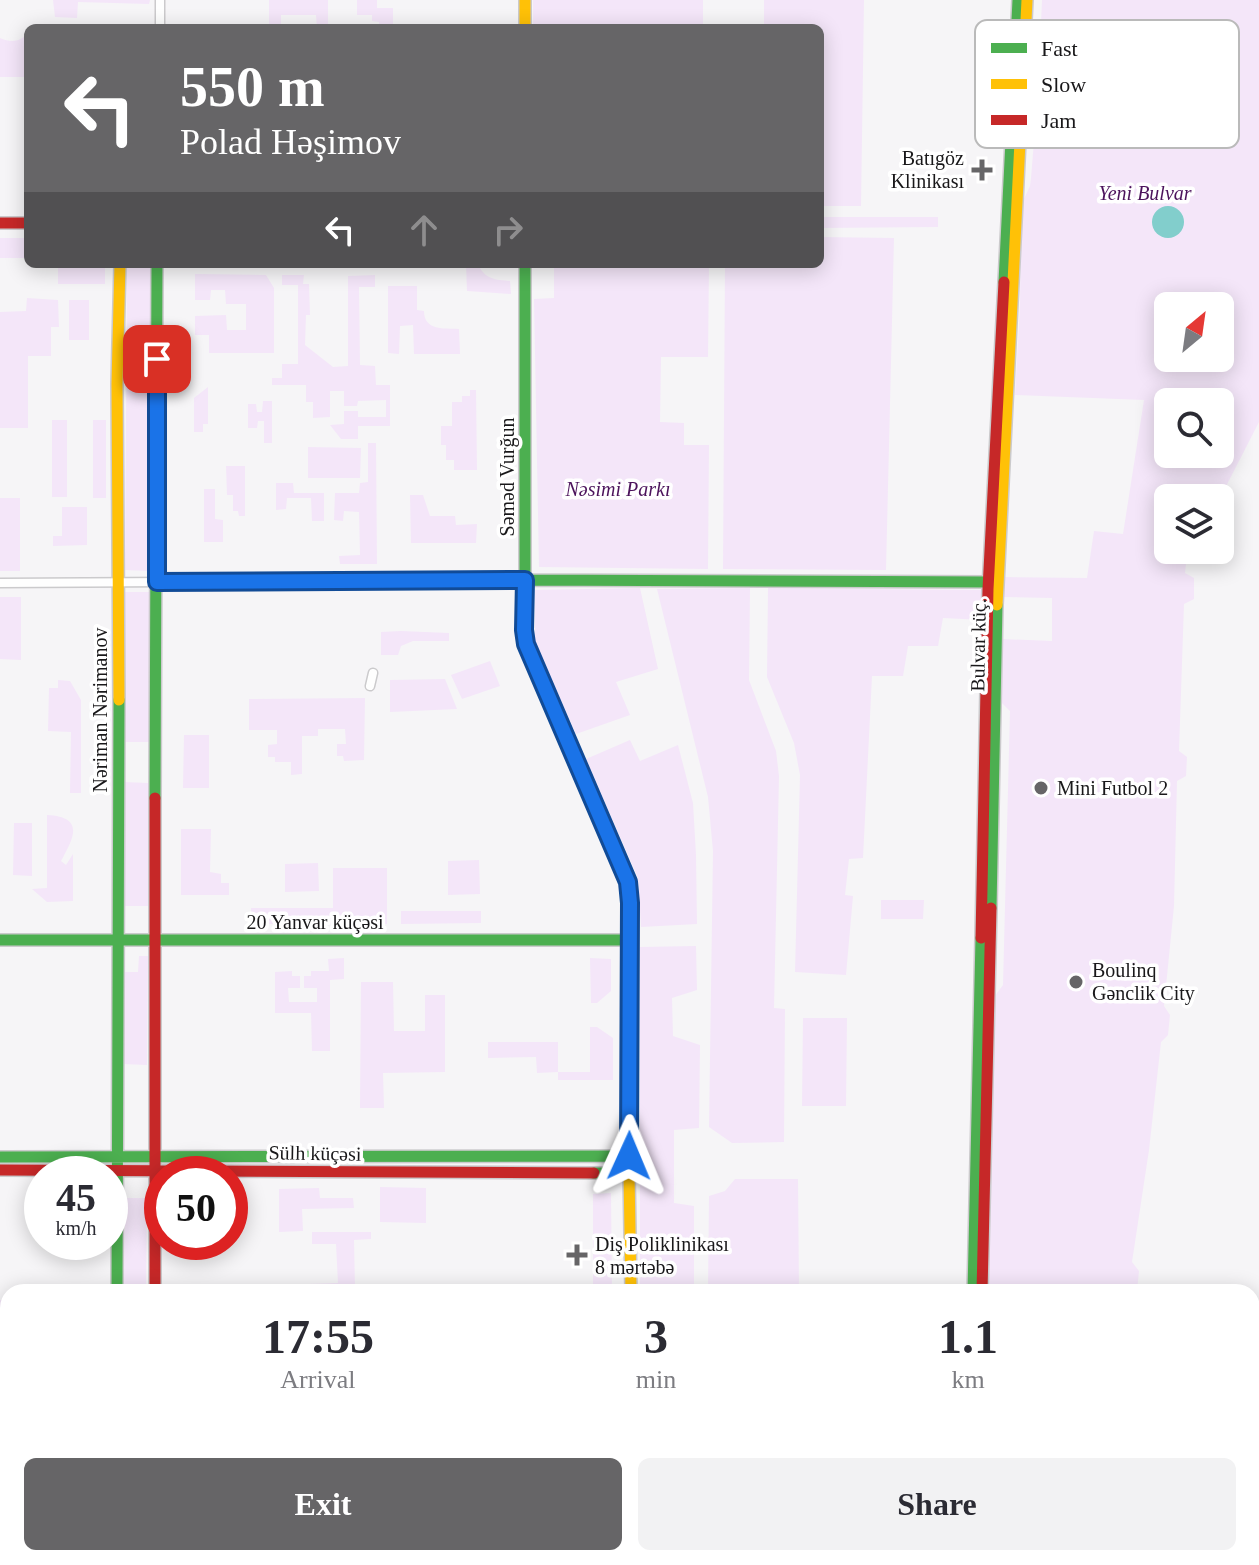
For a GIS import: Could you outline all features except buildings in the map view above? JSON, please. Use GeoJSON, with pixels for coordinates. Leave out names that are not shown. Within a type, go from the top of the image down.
{"type":"FeatureCollection","features":[{"type":"Feature","properties":{"kind":"main road"},"geometry":{"type":"LineString","coordinates":[[525,0],[525,24]]}},
{"type":"Feature","properties":{"kind":"main road","name":"Bulvar küç."},"geometry":{"type":"LineString","coordinates":[[1017,20],[1018,0]]}},
{"type":"Feature","properties":{"kind":"main road","name":"Bulvar küç."},"geometry":{"type":"LineString","coordinates":[[1026,20],[1027,0]]}},
{"type":"Feature","properties":{"kind":"main road","name":"Bulvar küç."},"geometry":{"type":"LineString","coordinates":[[1013,196],[1014,148]]}},
{"type":"Feature","properties":{"kind":"main road","name":"Bulvar küç."},"geometry":{"type":"LineString","coordinates":[[982,1284],[993,582],[1016,148]]}},
{"type":"Feature","properties":{"kind":"main road"},"geometry":{"type":"LineString","coordinates":[[0,223],[24,223]]}},
{"type":"Feature","properties":{"kind":"main road","name":"Nəriman Nərimanov"},"geometry":{"type":"LineString","coordinates":[[118,1156],[120,268]]}},
{"type":"Feature","properties":{"kind":"main road"},"geometry":{"type":"LineString","coordinates":[[155,1156],[157,268]]}},
{"type":"Feature","properties":{"kind":"main road","name":"Səməd Vurğun"},"geometry":{"type":"LineString","coordinates":[[525,268],[526,644],[625,871],[629,893],[631,1284]]}},
{"type":"Feature","properties":{"kind":"main road"},"geometry":{"type":"LineString","coordinates":[[525,580],[993,582]]}},
{"type":"Feature","properties":{"kind":"main road","name":"Bulvar küç."},"geometry":{"type":"LineString","coordinates":[[973,1284],[986,925]]}},
{"type":"Feature","properties":{"kind":"main road","name":"20 Yanvar küçəsi"},"geometry":{"type":"LineString","coordinates":[[0,940],[630,940]]}},
{"type":"Feature","properties":{"kind":"main road","name":"Sülh küçəsi"},"geometry":{"type":"LineString","coordinates":[[248,1157],[629,1156]]}},
{"type":"Feature","properties":{"kind":"main road","name":"Sülh küçəsi"},"geometry":{"type":"LineString","coordinates":[[0,1157],[24,1157]]}},
{"type":"Feature","properties":{"kind":"main road"},"geometry":{"type":"LineString","coordinates":[[409,1157],[410,1172]]}},
{"type":"Feature","properties":{"kind":"main road","name":"Sülh küçəsi"},"geometry":{"type":"LineString","coordinates":[[0,1170],[24,1170]]}},
{"type":"Feature","properties":{"kind":"main road","name":"Sülh küçəsi"},"geometry":{"type":"LineString","coordinates":[[248,1170],[629,1173]]}},
{"type":"Feature","properties":{"kind":"main road"},"geometry":{"type":"LineString","coordinates":[[117,1260],[117,1284]]}},
{"type":"Feature","properties":{"kind":"main road"},"geometry":{"type":"LineString","coordinates":[[155,1260],[155,1284]]}},
{"type":"Feature","properties":{"kind":"street"},"geometry":{"type":"LineString","coordinates":[[160,0],[160,24]]}},
{"type":"Feature","properties":{"kind":"street"},"geometry":{"type":"LineString","coordinates":[[0,583],[525,580]]}},
{"type":"Feature","properties":{"kind":"street"},"geometry":{"type":"LineString","coordinates":[[370,686],[373,673]]}},
{"type":"Feature","properties":{"kind":"green space"},"geometry":{"type":"Polygon","coordinates":[[[53,0],[150,0],[149,4],[78,2],[77,18],[55,17],[53,0]]]}},
{"type":"Feature","properties":{"kind":"green space"},"geometry":{"type":"Polygon","coordinates":[[[269,0],[328,0],[328,24],[317,24],[316,15],[281,15],[281,24],[269,24],[269,0]]]}},
{"type":"Feature","properties":{"kind":"green space"},"geometry":{"type":"Polygon","coordinates":[[[357,0],[377,0],[377,8],[393,8],[393,24],[372,21],[372,15],[357,15],[357,0]]]}},
{"type":"Feature","properties":{"kind":"green space"},"geometry":{"type":"Polygon","coordinates":[[[533,0],[703,0],[703,24],[533,24],[533,0]]]}},
{"type":"Feature","properties":{"kind":"green space"},"geometry":{"type":"Polygon","coordinates":[[[764,0],[864,0],[861,206],[824,206],[824,24],[764,24],[764,0]]]}},
{"type":"Feature","properties":{"kind":"green space","name":"Yeni Bulvar"},"geometry":{"type":"Polygon","coordinates":[[[1042,0],[1259,0],[1259,422],[1227,484],[1154,484],[1154,564],[1186,564],[1185,573],[1194,578],[1194,599],[1184,604],[1179,751],[1187,757],[1186,776],[1177,781],[1174,906],[1164,1006],[1170,1015],[1168,1035],[1161,1042],[1132,1262],[1139,1271],[1138,1284],[987,1284],[994,997],[1003,985],[1010,711],[1000,701],[1002,639],[1052,641],[1052,598],[1003,597],[1004,577],[1087,578],[1094,531],[1123,534],[1144,400],[1015,395],[1021,205],[1030,186],[1033,148],[1239,148],[1239,20],[1041,20],[1042,0]]]}},
{"type":"Feature","properties":{"kind":"green space"},"geometry":{"type":"Polygon","coordinates":[[[24,36],[24,77],[0,77],[0,38],[15,41],[24,36]]]}},
{"type":"Feature","properties":{"kind":"green space"},"geometry":{"type":"Polygon","coordinates":[[[824,217],[938,217],[938,227],[824,228],[824,217]]]}},
{"type":"Feature","properties":{"kind":"green space"},"geometry":{"type":"Polygon","coordinates":[[[824,237],[894,238],[886,570],[723,569],[725,268],[824,268],[824,237]]]}},
{"type":"Feature","properties":{"kind":"green space"},"geometry":{"type":"Polygon","coordinates":[[[0,238],[24,238],[24,258],[0,258],[0,238]]]}},
{"type":"Feature","properties":{"kind":"green space"},"geometry":{"type":"Polygon","coordinates":[[[58,268],[105,268],[105,284],[58,284],[58,268]]]}},
{"type":"Feature","properties":{"kind":"green space"},"geometry":{"type":"Polygon","coordinates":[[[127,268],[151,268],[149,571],[125,570],[127,268]]]}},
{"type":"Feature","properties":{"kind":"green space"},"geometry":{"type":"Polygon","coordinates":[[[466,268],[480,268],[487,276],[510,281],[511,294],[467,291],[466,268]]]}},
{"type":"Feature","properties":{"kind":"green space","name":"Nəsimi Parkı"},"geometry":{"type":"Polygon","coordinates":[[[554,268],[709,268],[708,357],[661,357],[660,422],[684,423],[684,445],[709,445],[708,569],[539,567],[534,299],[554,298],[554,268]]]}},
{"type":"Feature","properties":{"kind":"green space"},"geometry":{"type":"Polygon","coordinates":[[[195,274],[266,275],[274,288],[274,353],[209,353],[209,335],[195,335],[195,316],[226,315],[227,330],[246,330],[246,304],[226,304],[225,290],[211,290],[210,300],[195,300],[195,274]]]}},
{"type":"Feature","properties":{"kind":"green space"},"geometry":{"type":"Polygon","coordinates":[[[282,275],[304,275],[303,284],[309,284],[310,315],[306,315],[305,345],[333,367],[348,366],[348,276],[375,275],[375,287],[359,287],[360,365],[375,366],[376,385],[390,385],[390,426],[358,426],[358,439],[341,439],[330,425],[344,424],[344,411],[358,411],[358,417],[386,417],[386,400],[358,401],[357,406],[344,406],[344,391],[330,391],[330,417],[313,418],[313,402],[306,402],[306,385],[272,385],[272,378],[282,378],[282,364],[298,364],[298,285],[282,285],[282,275]]]}},
{"type":"Feature","properties":{"kind":"green space"},"geometry":{"type":"Polygon","coordinates":[[[388,286],[417,286],[417,310],[424,311],[431,325],[459,329],[460,354],[414,354],[413,325],[400,326],[399,354],[388,353],[388,286]]]}},
{"type":"Feature","properties":{"kind":"green space"},"geometry":{"type":"Polygon","coordinates":[[[27,298],[58,300],[59,327],[51,327],[51,356],[28,356],[28,428],[0,428],[0,312],[26,311],[27,298]]]}},
{"type":"Feature","properties":{"kind":"green space"},"geometry":{"type":"Polygon","coordinates":[[[69,300],[89,300],[89,340],[69,340],[69,300]]]}},
{"type":"Feature","properties":{"kind":"green space"},"geometry":{"type":"Polygon","coordinates":[[[208,387],[208,424],[203,424],[203,432],[194,432],[194,398],[208,387]]]}},
{"type":"Feature","properties":{"kind":"green space"},"geometry":{"type":"Polygon","coordinates":[[[470,390],[476,390],[477,470],[454,470],[454,460],[446,460],[446,445],[441,445],[441,426],[452,426],[452,402],[462,402],[462,396],[470,396],[470,390]]]}},
{"type":"Feature","properties":{"kind":"green space"},"geometry":{"type":"Polygon","coordinates":[[[263,401],[272,401],[272,443],[264,443],[264,421],[258,421],[257,428],[248,428],[248,404],[256,404],[257,412],[262,412],[263,401]]]}},
{"type":"Feature","properties":{"kind":"green space"},"geometry":{"type":"Polygon","coordinates":[[[52,420],[67,420],[67,497],[52,497],[52,420]]]}},
{"type":"Feature","properties":{"kind":"green space"},"geometry":{"type":"Polygon","coordinates":[[[93,420],[106,420],[106,498],[93,498],[93,420]]]}},
{"type":"Feature","properties":{"kind":"green space"},"geometry":{"type":"Polygon","coordinates":[[[368,443],[376,443],[377,564],[340,564],[339,556],[360,555],[359,512],[344,511],[343,521],[334,520],[335,493],[359,493],[360,483],[368,482],[368,443]]]}},
{"type":"Feature","properties":{"kind":"green space"},"geometry":{"type":"Polygon","coordinates":[[[308,447],[361,448],[360,478],[308,478],[308,447]]]}},
{"type":"Feature","properties":{"kind":"green space"},"geometry":{"type":"Polygon","coordinates":[[[226,466],[245,466],[245,516],[233,511],[233,495],[227,495],[226,466]]]}},
{"type":"Feature","properties":{"kind":"green space"},"geometry":{"type":"Polygon","coordinates":[[[276,483],[293,483],[294,493],[324,493],[324,521],[312,521],[311,498],[287,498],[286,509],[276,510],[276,483]]]}},
{"type":"Feature","properties":{"kind":"green space"},"geometry":{"type":"Polygon","coordinates":[[[204,489],[215,489],[215,519],[223,520],[223,542],[204,542],[204,489]]]}},
{"type":"Feature","properties":{"kind":"green space"},"geometry":{"type":"Polygon","coordinates":[[[410,495],[423,495],[430,516],[455,516],[456,525],[477,524],[476,543],[411,543],[410,495]]]}},
{"type":"Feature","properties":{"kind":"green space"},"geometry":{"type":"Polygon","coordinates":[[[0,498],[20,498],[20,571],[0,571],[0,498]]]}},
{"type":"Feature","properties":{"kind":"green space"},"geometry":{"type":"Polygon","coordinates":[[[62,507],[87,507],[87,545],[53,546],[53,536],[62,536],[62,507]]]}},
{"type":"Feature","properties":{"kind":"green space"},"geometry":{"type":"Polygon","coordinates":[[[640,588],[658,669],[616,682],[630,715],[576,734],[535,642],[535,590],[640,588]]]}},
{"type":"Feature","properties":{"kind":"green space"},"geometry":{"type":"Polygon","coordinates":[[[750,588],[749,680],[776,751],[779,776],[774,1008],[785,1009],[784,1142],[732,1143],[709,1127],[713,851],[708,797],[657,589],[750,588]]]}},
{"type":"Feature","properties":{"kind":"green space"},"geometry":{"type":"Polygon","coordinates":[[[768,588],[983,590],[983,620],[943,618],[938,646],[908,646],[903,676],[872,676],[863,858],[849,859],[845,895],[853,896],[846,975],[795,972],[800,775],[794,743],[767,677],[768,588]]]}},
{"type":"Feature","properties":{"kind":"green space"},"geometry":{"type":"Polygon","coordinates":[[[125,592],[149,592],[149,742],[124,742],[125,592]]]}},
{"type":"Feature","properties":{"kind":"green space"},"geometry":{"type":"Polygon","coordinates":[[[0,597],[21,597],[21,660],[0,659],[0,597]]]}},
{"type":"Feature","properties":{"kind":"green space"},"geometry":{"type":"Polygon","coordinates":[[[381,632],[449,633],[449,641],[413,641],[401,646],[398,655],[381,655],[381,632]]]}},
{"type":"Feature","properties":{"kind":"green space"},"geometry":{"type":"Polygon","coordinates":[[[490,661],[500,686],[462,699],[451,675],[490,661]]]}},
{"type":"Feature","properties":{"kind":"green space"},"geometry":{"type":"Polygon","coordinates":[[[445,679],[457,709],[390,712],[390,680],[445,679]]]}},
{"type":"Feature","properties":{"kind":"green space"},"geometry":{"type":"Polygon","coordinates":[[[58,680],[70,681],[81,700],[81,793],[70,793],[71,732],[48,731],[49,688],[58,688],[58,680]]]}},
{"type":"Feature","properties":{"kind":"green space"},"geometry":{"type":"Polygon","coordinates":[[[365,698],[364,760],[344,761],[343,756],[337,756],[337,744],[346,744],[345,729],[318,729],[318,736],[302,736],[302,774],[291,775],[291,762],[275,762],[275,757],[268,757],[268,745],[277,744],[277,730],[249,730],[249,699],[365,698]]]}},
{"type":"Feature","properties":{"kind":"green space"},"geometry":{"type":"Polygon","coordinates":[[[184,735],[209,735],[209,788],[183,788],[184,735]]]}},
{"type":"Feature","properties":{"kind":"green space"},"geometry":{"type":"Polygon","coordinates":[[[630,740],[640,761],[678,745],[693,803],[697,924],[641,927],[638,878],[586,759],[630,740]]]}},
{"type":"Feature","properties":{"kind":"green space"},"geometry":{"type":"Polygon","coordinates":[[[124,782],[148,783],[148,906],[124,906],[124,782]]]}},
{"type":"Feature","properties":{"kind":"green space"},"geometry":{"type":"Polygon","coordinates":[[[47,815],[67,820],[72,825],[72,837],[61,861],[66,865],[73,854],[73,901],[47,902],[32,889],[47,888],[47,815]]]}},
{"type":"Feature","properties":{"kind":"green space"},"geometry":{"type":"Polygon","coordinates":[[[14,823],[32,823],[32,876],[13,875],[14,823]]]}},
{"type":"Feature","properties":{"kind":"green space"},"geometry":{"type":"Polygon","coordinates":[[[181,829],[211,829],[210,872],[221,874],[221,883],[229,883],[229,895],[181,895],[181,829]]]}},
{"type":"Feature","properties":{"kind":"green space"},"geometry":{"type":"Polygon","coordinates":[[[479,860],[480,894],[448,895],[448,861],[479,860]]]}},
{"type":"Feature","properties":{"kind":"green space"},"geometry":{"type":"Polygon","coordinates":[[[318,863],[319,891],[285,892],[285,864],[318,863]]]}},
{"type":"Feature","properties":{"kind":"green space"},"geometry":{"type":"Polygon","coordinates":[[[333,868],[387,868],[387,924],[251,924],[251,908],[333,908],[333,868]]]}},
{"type":"Feature","properties":{"kind":"green space"},"geometry":{"type":"Polygon","coordinates":[[[881,900],[924,900],[923,919],[881,919],[881,900]]]}},
{"type":"Feature","properties":{"kind":"green space"},"geometry":{"type":"Polygon","coordinates":[[[401,911],[481,911],[481,923],[401,924],[401,911]]]}},
{"type":"Feature","properties":{"kind":"green space"},"geometry":{"type":"Polygon","coordinates":[[[696,946],[697,990],[672,998],[673,1036],[700,1045],[699,1128],[674,1130],[674,1203],[694,1206],[694,1284],[640,1284],[640,947],[696,946]]]}},
{"type":"Feature","properties":{"kind":"green space"},"geometry":{"type":"Polygon","coordinates":[[[139,956],[148,956],[147,1065],[123,1064],[123,972],[138,972],[139,956]]]}},
{"type":"Feature","properties":{"kind":"green space"},"geometry":{"type":"Polygon","coordinates":[[[344,958],[344,979],[330,980],[330,1051],[312,1051],[311,1013],[275,1013],[275,972],[292,971],[292,976],[300,976],[300,988],[288,988],[289,1002],[317,1002],[317,988],[304,988],[304,976],[311,976],[311,971],[329,971],[328,959],[344,958]]]}},
{"type":"Feature","properties":{"kind":"green space"},"geometry":{"type":"Polygon","coordinates":[[[590,958],[611,959],[611,991],[597,1003],[591,1003],[590,958]]]}},
{"type":"Feature","properties":{"kind":"green space"},"geometry":{"type":"Polygon","coordinates":[[[361,982],[393,982],[394,1031],[425,1031],[425,995],[445,995],[445,1072],[383,1073],[384,1108],[360,1108],[361,982]]]}},
{"type":"Feature","properties":{"kind":"green space"},"geometry":{"type":"Polygon","coordinates":[[[803,1018],[847,1018],[846,1106],[802,1106],[803,1018]]]}},
{"type":"Feature","properties":{"kind":"green space"},"geometry":{"type":"Polygon","coordinates":[[[590,1027],[597,1027],[613,1038],[613,1080],[558,1080],[558,1072],[590,1072],[590,1027]]]}},
{"type":"Feature","properties":{"kind":"green space"},"geometry":{"type":"Polygon","coordinates":[[[488,1042],[558,1042],[558,1072],[537,1073],[536,1057],[488,1058],[488,1042]]]}},
{"type":"Feature","properties":{"kind":"green space"},"geometry":{"type":"Polygon","coordinates":[[[735,1179],[798,1179],[799,1284],[708,1284],[709,1196],[725,1191],[735,1179]]]}},
{"type":"Feature","properties":{"kind":"green space"},"geometry":{"type":"Polygon","coordinates":[[[380,1187],[426,1188],[426,1223],[380,1222],[380,1187]]]}},
{"type":"Feature","properties":{"kind":"green space"},"geometry":{"type":"Polygon","coordinates":[[[319,1188],[320,1198],[353,1198],[354,1208],[302,1209],[303,1231],[279,1232],[279,1189],[319,1188]]]}},
{"type":"Feature","properties":{"kind":"green space"},"geometry":{"type":"Polygon","coordinates":[[[611,1193],[612,1284],[593,1284],[593,1194],[611,1193]]]}},
{"type":"Feature","properties":{"kind":"green space"},"geometry":{"type":"Polygon","coordinates":[[[128,1198],[144,1198],[146,1284],[124,1284],[124,1260],[128,1260],[128,1198]]]}},
{"type":"Feature","properties":{"kind":"green space"},"geometry":{"type":"Polygon","coordinates":[[[312,1232],[371,1232],[371,1239],[354,1240],[355,1284],[309,1284],[338,1283],[336,1244],[312,1244],[312,1232]]]}},
{"type":"Feature","properties":{"kind":"water"},"geometry":{"type":"Polygon","coordinates":[[[1168,206],[1179,211],[1184,222],[1179,233],[1168,238],[1157,233],[1152,222],[1157,211],[1168,206]]]}},
{"type":"Feature","properties":{"kind":"traffic: fast"},"geometry":{"type":"LineString","coordinates":[[1017,20],[1018,0]]}},
{"type":"Feature","properties":{"kind":"traffic: fast"},"geometry":{"type":"LineString","coordinates":[[1004,282],[1011,148]]}},
{"type":"Feature","properties":{"kind":"traffic: fast"},"geometry":{"type":"LineString","coordinates":[[155,798],[157,268]]}},
{"type":"Feature","properties":{"kind":"traffic: fast"},"geometry":{"type":"LineString","coordinates":[[525,268],[525,638],[548,698],[625,871],[630,931]]}},
{"type":"Feature","properties":{"kind":"traffic: fast"},"geometry":{"type":"LineString","coordinates":[[525,580],[993,582]]}},
{"type":"Feature","properties":{"kind":"traffic: fast"},"geometry":{"type":"LineString","coordinates":[[991,908],[997,605]]}},
{"type":"Feature","properties":{"kind":"traffic: fast"},"geometry":{"type":"LineString","coordinates":[[117,1284],[119,700]]}},
{"type":"Feature","properties":{"kind":"traffic: fast"},"geometry":{"type":"LineString","coordinates":[[973,1284],[981,938]]}},
{"type":"Feature","properties":{"kind":"traffic: fast"},"geometry":{"type":"LineString","coordinates":[[0,940],[630,940]]}},
{"type":"Feature","properties":{"kind":"traffic: fast"},"geometry":{"type":"LineString","coordinates":[[0,1157],[629,1156],[629,1173],[594,1173]]}},
{"type":"Feature","properties":{"kind":"traffic: slow"},"geometry":{"type":"LineString","coordinates":[[525,0],[525,24]]}},
{"type":"Feature","properties":{"kind":"traffic: slow"},"geometry":{"type":"LineString","coordinates":[[1026,20],[1027,0]]}},
{"type":"Feature","properties":{"kind":"traffic: slow"},"geometry":{"type":"LineString","coordinates":[[997,605],[1020,148]]}},
{"type":"Feature","properties":{"kind":"traffic: slow"},"geometry":{"type":"LineString","coordinates":[[119,700],[117,384],[120,268]]}},
{"type":"Feature","properties":{"kind":"traffic: slow"},"geometry":{"type":"LineString","coordinates":[[629,1156],[630,931]]}},
{"type":"Feature","properties":{"kind":"traffic: slow"},"geometry":{"type":"LineString","coordinates":[[629,1173],[631,1284]]}},
{"type":"Feature","properties":{"kind":"traffic: jam"},"geometry":{"type":"LineString","coordinates":[[0,223],[24,223]]}},
{"type":"Feature","properties":{"kind":"traffic: jam"},"geometry":{"type":"LineString","coordinates":[[981,938],[988,589],[1004,282]]}},
{"type":"Feature","properties":{"kind":"traffic: jam"},"geometry":{"type":"LineString","coordinates":[[155,798],[155,1284]]}},
{"type":"Feature","properties":{"kind":"traffic: jam"},"geometry":{"type":"LineString","coordinates":[[982,1284],[991,908]]}},
{"type":"Feature","properties":{"kind":"traffic: jam"},"geometry":{"type":"LineString","coordinates":[[0,1170],[594,1173]]}},
{"type":"Feature","properties":{"kind":"place","name":"Batıgöz Klinikası"},"geometry":{"type":"Point","coordinates":[982,170]}},
{"type":"Feature","properties":{"kind":"place","name":"Mini Futbol 2"},"geometry":{"type":"Point","coordinates":[1041,788]}},
{"type":"Feature","properties":{"kind":"place","name":"Boulinq Gənclik City"},"geometry":{"type":"Point","coordinates":[1076,982]}},
{"type":"Feature","properties":{"kind":"place","name":"Diş Poliklinikası 8 mərtəbə"},"geometry":{"type":"Point","coordinates":[577,1255]}},
{"type":"Feature","properties":{"kind":"route"},"geometry":{"type":"LineString","coordinates":[[157,359],[157,582],[525,580],[526,644],[628,882],[629,1156]]}}]}
